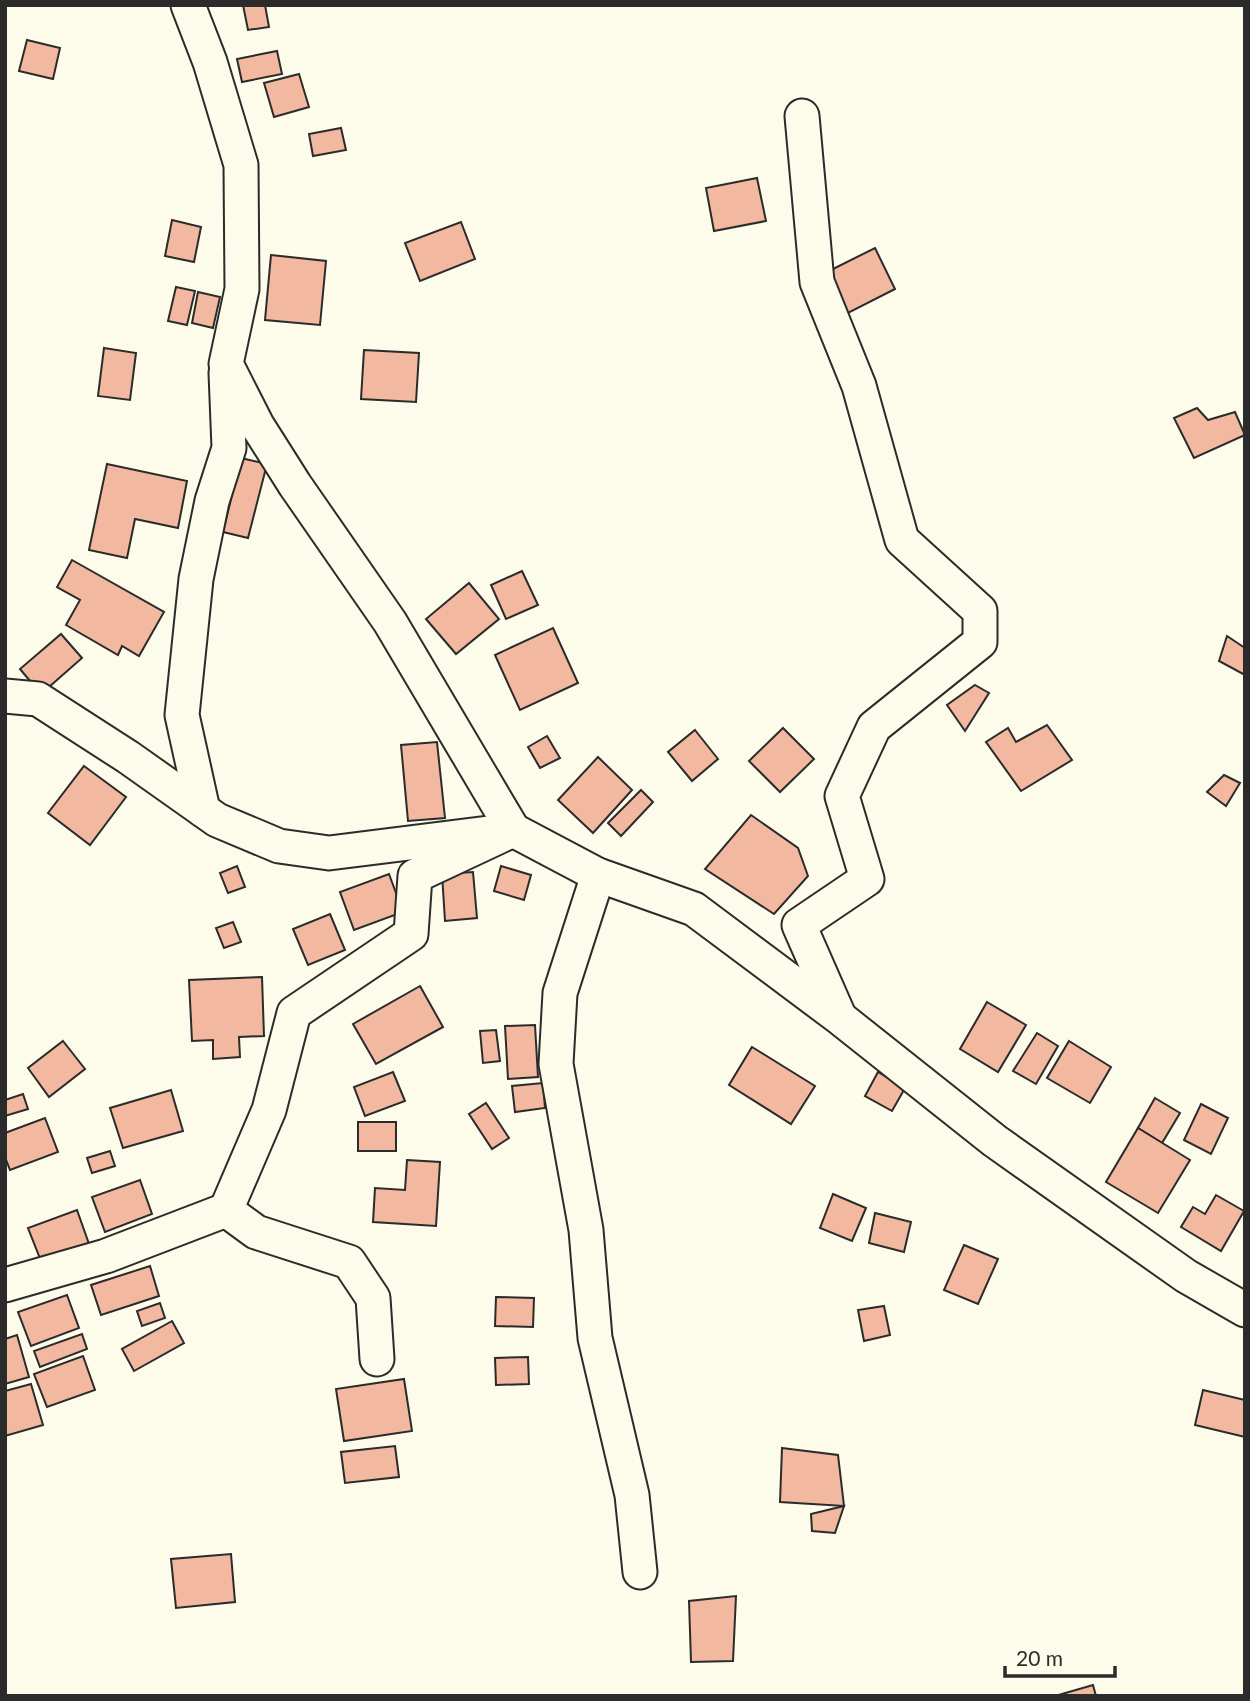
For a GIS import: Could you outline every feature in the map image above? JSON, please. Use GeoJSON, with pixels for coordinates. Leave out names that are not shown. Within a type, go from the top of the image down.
{"type":"FeatureCollection","features":[{"type":"Feature","properties":{"kind":"street"},"geometry":{"type":"LineString","coordinates":[[188,5],[211,62],[241,165],[242,289],[226,364],[229,448],[212,501],[196,579],[182,715],[203,810]]}},
{"type":"Feature","properties":{"kind":"street"},"geometry":{"type":"LineString","coordinates":[[802,116],[817,282],[859,386],[902,540],[980,611],[980,642],[874,727],[842,796],[867,879],[799,925],[840,1018]]}},
{"type":"Feature","properties":{"kind":"street"},"geometry":{"type":"LineString","coordinates":[[226,364],[257,425],[390,622],[513,830],[598,875],[694,909],[840,1018],[995,1141],[1185,1276],[1245,1310]]}},
{"type":"Feature","properties":{"kind":"street"},"geometry":{"type":"LineString","coordinates":[[5,696],[38,699],[218,820],[279,846],[329,853],[513,830]]}},
{"type":"Feature","properties":{"kind":"street"},"geometry":{"type":"LineString","coordinates":[[5,1285],[106,1256],[226,1210],[269,1110],[294,1013],[411,934],[415,876],[513,830]]}},
{"type":"Feature","properties":{"kind":"street"},"geometry":{"type":"LineString","coordinates":[[598,875],[560,993],[556,1064],[586,1230],[595,1338],[632,1495],[640,1572]]}},
{"type":"Feature","properties":{"kind":"street"},"geometry":{"type":"LineString","coordinates":[[226,1210],[256,1232],[349,1262],[373,1297],[377,1359]]}},
{"type":"Feature","properties":{"kind":"building"},"geometry":{"type":"Polygon","coordinates":[[[243,5],[265,5],[269,27],[248,30],[243,5]]]}},
{"type":"Feature","properties":{"kind":"building"},"geometry":{"type":"Polygon","coordinates":[[[27,40],[60,48],[53,79],[19,71],[27,40]]]}},
{"type":"Feature","properties":{"kind":"building"},"geometry":{"type":"Polygon","coordinates":[[[277,51],[282,74],[242,82],[237,59],[277,51]]]}},
{"type":"Feature","properties":{"kind":"building"},"geometry":{"type":"Polygon","coordinates":[[[299,74],[309,107],[274,117],[264,83],[299,74]]]}},
{"type":"Feature","properties":{"kind":"building"},"geometry":{"type":"Polygon","coordinates":[[[341,128],[346,150],[313,156],[309,134],[341,128]]]}},
{"type":"Feature","properties":{"kind":"building"},"geometry":{"type":"Polygon","coordinates":[[[757,178],[766,221],[714,231],[706,188],[757,178]]]}},
{"type":"Feature","properties":{"kind":"building"},"geometry":{"type":"Polygon","coordinates":[[[172,220],[201,227],[194,262],[165,256],[172,220]]]}},
{"type":"Feature","properties":{"kind":"building"},"geometry":{"type":"Polygon","coordinates":[[[461,222],[475,259],[420,281],[405,243],[461,222]]]}},
{"type":"Feature","properties":{"kind":"building"},"geometry":{"type":"Polygon","coordinates":[[[875,248],[895,289],[846,314],[825,273],[875,248]]]}},
{"type":"Feature","properties":{"kind":"building"},"geometry":{"type":"Polygon","coordinates":[[[271,255],[326,261],[320,325],[265,320],[271,255]]]}},
{"type":"Feature","properties":{"kind":"building"},"geometry":{"type":"Polygon","coordinates":[[[176,287],[195,291],[187,325],[168,321],[176,287]]]}},
{"type":"Feature","properties":{"kind":"building"},"geometry":{"type":"Polygon","coordinates":[[[198,292],[220,297],[213,328],[192,323],[198,292]]]}},
{"type":"Feature","properties":{"kind":"building"},"geometry":{"type":"Polygon","coordinates":[[[104,348],[136,353],[130,400],[98,396],[104,348]]]}},
{"type":"Feature","properties":{"kind":"building"},"geometry":{"type":"Polygon","coordinates":[[[364,350],[419,353],[416,402],[361,399],[364,350]]]}},
{"type":"Feature","properties":{"kind":"building"},"geometry":{"type":"Polygon","coordinates":[[[1197,408],[1208,420],[1235,412],[1245,435],[1194,458],[1174,418],[1197,408]]]}},
{"type":"Feature","properties":{"kind":"building"},"geometry":{"type":"Polygon","coordinates":[[[241,458],[267,464],[248,538],[223,532],[241,458]]]}},
{"type":"Feature","properties":{"kind":"building"},"geometry":{"type":"Polygon","coordinates":[[[107,464],[187,481],[178,528],[135,519],[127,558],[89,550],[107,464]]]}},
{"type":"Feature","properties":{"kind":"building"},"geometry":{"type":"Polygon","coordinates":[[[72,560],[164,612],[139,656],[122,646],[118,655],[66,625],[80,600],[57,587],[72,560]]]}},
{"type":"Feature","properties":{"kind":"building"},"geometry":{"type":"Polygon","coordinates":[[[522,571],[538,605],[506,619],[491,585],[522,571]]]}},
{"type":"Feature","properties":{"kind":"building"},"geometry":{"type":"Polygon","coordinates":[[[469,583],[499,619],[456,654],[426,619],[469,583]]]}},
{"type":"Feature","properties":{"kind":"building"},"geometry":{"type":"Polygon","coordinates":[[[553,628],[578,683],[520,710],[495,655],[553,628]]]}},
{"type":"Feature","properties":{"kind":"building"},"geometry":{"type":"Polygon","coordinates":[[[61,634],[82,658],[41,694],[20,669],[61,634]]]}},
{"type":"Feature","properties":{"kind":"building"},"geometry":{"type":"Polygon","coordinates":[[[1227,636],[1245,648],[1245,675],[1219,661],[1227,636]]]}},
{"type":"Feature","properties":{"kind":"building"},"geometry":{"type":"Polygon","coordinates":[[[975,685],[989,693],[965,731],[947,705],[975,685]]]}},
{"type":"Feature","properties":{"kind":"building"},"geometry":{"type":"Polygon","coordinates":[[[1047,725],[1072,760],[1021,791],[986,742],[1008,728],[1016,742],[1047,725]]]}},
{"type":"Feature","properties":{"kind":"building"},"geometry":{"type":"Polygon","coordinates":[[[783,728],[814,759],[780,792],[749,761],[783,728]]]}},
{"type":"Feature","properties":{"kind":"building"},"geometry":{"type":"Polygon","coordinates":[[[695,730],[718,759],[692,781],[668,752],[695,730]]]}},
{"type":"Feature","properties":{"kind":"building"},"geometry":{"type":"Polygon","coordinates":[[[547,736],[560,758],[540,768],[528,747],[547,736]]]}},
{"type":"Feature","properties":{"kind":"building"},"geometry":{"type":"Polygon","coordinates":[[[437,742],[445,818],[408,821],[401,745],[437,742]]]}},
{"type":"Feature","properties":{"kind":"building"},"geometry":{"type":"Polygon","coordinates":[[[598,757],[632,790],[593,833],[558,800],[598,757]]]}},
{"type":"Feature","properties":{"kind":"building"},"geometry":{"type":"Polygon","coordinates":[[[84,766],[126,797],[90,845],[48,813],[84,766]]]}},
{"type":"Feature","properties":{"kind":"building"},"geometry":{"type":"Polygon","coordinates":[[[1224,775],[1240,783],[1226,806],[1207,792],[1224,775]]]}},
{"type":"Feature","properties":{"kind":"building"},"geometry":{"type":"Polygon","coordinates":[[[641,790],[653,802],[621,836],[608,823],[641,790]]]}},
{"type":"Feature","properties":{"kind":"building"},"geometry":{"type":"Polygon","coordinates":[[[751,815],[798,848],[808,876],[774,914],[705,869],[751,815]]]}},
{"type":"Feature","properties":{"kind":"building"},"geometry":{"type":"Polygon","coordinates":[[[237,866],[245,887],[228,893],[220,873],[237,866]]]}},
{"type":"Feature","properties":{"kind":"building"},"geometry":{"type":"Polygon","coordinates":[[[501,866],[531,875],[524,900],[494,891],[501,866]]]}},
{"type":"Feature","properties":{"kind":"building"},"geometry":{"type":"Polygon","coordinates":[[[473,872],[477,918],[445,921],[442,874],[473,872]]]}},
{"type":"Feature","properties":{"kind":"building"},"geometry":{"type":"Polygon","coordinates":[[[389,874],[403,912],[354,930],[340,892],[389,874]]]}},
{"type":"Feature","properties":{"kind":"building"},"geometry":{"type":"Polygon","coordinates":[[[330,914],[345,950],[308,965],[293,929],[330,914]]]}},
{"type":"Feature","properties":{"kind":"building"},"geometry":{"type":"Polygon","coordinates":[[[233,922],[241,942],[224,948],[216,928],[233,922]]]}},
{"type":"Feature","properties":{"kind":"building"},"geometry":{"type":"Polygon","coordinates":[[[262,977],[264,1036],[239,1037],[240,1057],[213,1059],[213,1040],[192,1041],[189,980],[262,977]]]}},
{"type":"Feature","properties":{"kind":"building"},"geometry":{"type":"Polygon","coordinates":[[[420,986],[443,1027],[376,1064],[353,1024],[420,986]]]}},
{"type":"Feature","properties":{"kind":"building"},"geometry":{"type":"Polygon","coordinates":[[[987,1002],[1026,1025],[998,1072],[960,1049],[987,1002]]]}},
{"type":"Feature","properties":{"kind":"building"},"geometry":{"type":"Polygon","coordinates":[[[535,1025],[538,1077],[508,1079],[505,1026],[535,1025]]]}},
{"type":"Feature","properties":{"kind":"building"},"geometry":{"type":"Polygon","coordinates":[[[496,1030],[500,1061],[483,1063],[480,1031],[496,1030]]]}},
{"type":"Feature","properties":{"kind":"building"},"geometry":{"type":"Polygon","coordinates":[[[1037,1033],[1058,1046],[1036,1084],[1013,1071],[1037,1033]]]}},
{"type":"Feature","properties":{"kind":"building"},"geometry":{"type":"Polygon","coordinates":[[[63,1041],[85,1069],[49,1097],[28,1068],[63,1041]]]}},
{"type":"Feature","properties":{"kind":"building"},"geometry":{"type":"Polygon","coordinates":[[[1069,1041],[1111,1067],[1090,1103],[1047,1078],[1069,1041]]]}},
{"type":"Feature","properties":{"kind":"building"},"geometry":{"type":"Polygon","coordinates":[[[752,1047],[815,1086],[791,1124],[729,1085],[752,1047]]]}},
{"type":"Feature","properties":{"kind":"building"},"geometry":{"type":"Polygon","coordinates":[[[393,1072],[405,1101],[365,1116],[354,1087],[393,1072]]]}},
{"type":"Feature","properties":{"kind":"building"},"geometry":{"type":"Polygon","coordinates":[[[878,1072],[905,1088],[892,1111],[865,1096],[878,1072]]]}},
{"type":"Feature","properties":{"kind":"building"},"geometry":{"type":"Polygon","coordinates":[[[543,1083],[545,1108],[515,1112],[512,1086],[543,1083]]]}},
{"type":"Feature","properties":{"kind":"building"},"geometry":{"type":"Polygon","coordinates":[[[171,1090],[183,1131],[123,1148],[110,1108],[171,1090]]]}},
{"type":"Feature","properties":{"kind":"building"},"geometry":{"type":"Polygon","coordinates":[[[23,1094],[28,1109],[5,1116],[5,1100],[23,1094]]]}},
{"type":"Feature","properties":{"kind":"building"},"geometry":{"type":"Polygon","coordinates":[[[1155,1098],[1180,1113],[1162,1143],[1138,1128],[1155,1098]]]}},
{"type":"Feature","properties":{"kind":"building"},"geometry":{"type":"Polygon","coordinates":[[[486,1103],[509,1138],[492,1149],[469,1114],[486,1103]]]}},
{"type":"Feature","properties":{"kind":"building"},"geometry":{"type":"Polygon","coordinates":[[[1201,1104],[1228,1118],[1211,1154],[1184,1140],[1201,1104]]]}},
{"type":"Feature","properties":{"kind":"building"},"geometry":{"type":"Polygon","coordinates":[[[45,1118],[58,1152],[10,1170],[5,1157],[5,1133],[45,1118]]]}},
{"type":"Feature","properties":{"kind":"building"},"geometry":{"type":"Polygon","coordinates":[[[358,1122],[396,1122],[396,1151],[358,1151],[358,1122]]]}},
{"type":"Feature","properties":{"kind":"building"},"geometry":{"type":"Polygon","coordinates":[[[1138,1128],[1190,1160],[1158,1213],[1106,1182],[1138,1128]]]}},
{"type":"Feature","properties":{"kind":"building"},"geometry":{"type":"Polygon","coordinates":[[[110,1151],[115,1166],[92,1173],[87,1158],[110,1151]]]}},
{"type":"Feature","properties":{"kind":"building"},"geometry":{"type":"Polygon","coordinates":[[[407,1160],[440,1162],[436,1226],[373,1222],[375,1188],[405,1190],[407,1160]]]}},
{"type":"Feature","properties":{"kind":"building"},"geometry":{"type":"Polygon","coordinates":[[[140,1180],[152,1214],[105,1232],[92,1197],[140,1180]]]}},
{"type":"Feature","properties":{"kind":"building"},"geometry":{"type":"Polygon","coordinates":[[[833,1194],[866,1208],[852,1241],[820,1228],[833,1194]]]}},
{"type":"Feature","properties":{"kind":"building"},"geometry":{"type":"Polygon","coordinates":[[[1216,1195],[1244,1211],[1221,1251],[1181,1227],[1193,1207],[1205,1214],[1216,1195]]]}},
{"type":"Feature","properties":{"kind":"building"},"geometry":{"type":"Polygon","coordinates":[[[77,1210],[89,1244],[41,1261],[28,1228],[77,1210]]]}},
{"type":"Feature","properties":{"kind":"building"},"geometry":{"type":"Polygon","coordinates":[[[875,1213],[911,1222],[904,1252],[869,1243],[875,1213]]]}},
{"type":"Feature","properties":{"kind":"building"},"geometry":{"type":"Polygon","coordinates":[[[964,1245],[998,1259],[978,1304],[944,1290],[964,1245]]]}},
{"type":"Feature","properties":{"kind":"building"},"geometry":{"type":"Polygon","coordinates":[[[150,1266],[159,1296],[101,1315],[91,1285],[150,1266]]]}},
{"type":"Feature","properties":{"kind":"building"},"geometry":{"type":"Polygon","coordinates":[[[67,1295],[79,1328],[31,1346],[18,1312],[67,1295]]]}},
{"type":"Feature","properties":{"kind":"building"},"geometry":{"type":"Polygon","coordinates":[[[496,1297],[534,1298],[533,1327],[495,1326],[496,1297]]]}},
{"type":"Feature","properties":{"kind":"building"},"geometry":{"type":"Polygon","coordinates":[[[160,1303],[165,1318],[142,1326],[137,1311],[160,1303]]]}},
{"type":"Feature","properties":{"kind":"building"},"geometry":{"type":"Polygon","coordinates":[[[884,1306],[890,1335],[864,1341],[858,1310],[884,1306]]]}},
{"type":"Feature","properties":{"kind":"building"},"geometry":{"type":"Polygon","coordinates":[[[172,1321],[184,1343],[134,1371],[122,1349],[172,1321]]]}},
{"type":"Feature","properties":{"kind":"building"},"geometry":{"type":"Polygon","coordinates":[[[82,1334],[87,1349],[40,1367],[34,1351],[82,1334]]]}},
{"type":"Feature","properties":{"kind":"building"},"geometry":{"type":"Polygon","coordinates":[[[17,1335],[29,1377],[5,1384],[5,1339],[17,1335]]]}},
{"type":"Feature","properties":{"kind":"building"},"geometry":{"type":"Polygon","coordinates":[[[83,1356],[95,1390],[47,1407],[34,1374],[83,1356]]]}},
{"type":"Feature","properties":{"kind":"building"},"geometry":{"type":"Polygon","coordinates":[[[528,1357],[529,1384],[496,1385],[495,1358],[528,1357]]]}},
{"type":"Feature","properties":{"kind":"building"},"geometry":{"type":"Polygon","coordinates":[[[404,1379],[412,1431],[344,1441],[336,1389],[404,1379]]]}},
{"type":"Feature","properties":{"kind":"building"},"geometry":{"type":"Polygon","coordinates":[[[31,1384],[43,1425],[5,1436],[5,1391],[31,1384]]]}},
{"type":"Feature","properties":{"kind":"building"},"geometry":{"type":"Polygon","coordinates":[[[1203,1390],[1245,1400],[1245,1437],[1195,1425],[1203,1390]]]}},
{"type":"Feature","properties":{"kind":"building"},"geometry":{"type":"Polygon","coordinates":[[[395,1446],[399,1477],[345,1483],[341,1452],[395,1446]]]}},
{"type":"Feature","properties":{"kind":"building"},"geometry":{"type":"Polygon","coordinates":[[[782,1448],[838,1455],[844,1506],[780,1502],[782,1448]]]}},
{"type":"Feature","properties":{"kind":"building"},"geometry":{"type":"Polygon","coordinates":[[[844,1506],[835,1533],[812,1531],[811,1514],[844,1506]]]}},
{"type":"Feature","properties":{"kind":"building"},"geometry":{"type":"Polygon","coordinates":[[[231,1554],[235,1602],[176,1608],[171,1559],[231,1554]]]}},
{"type":"Feature","properties":{"kind":"building"},"geometry":{"type":"Polygon","coordinates":[[[736,1596],[733,1661],[691,1662],[689,1601],[736,1596]]]}},
{"type":"Feature","properties":{"kind":"building"},"geometry":{"type":"Polygon","coordinates":[[[1093,1685],[1096,1696],[1055,1696],[1093,1685]]]}}]}
